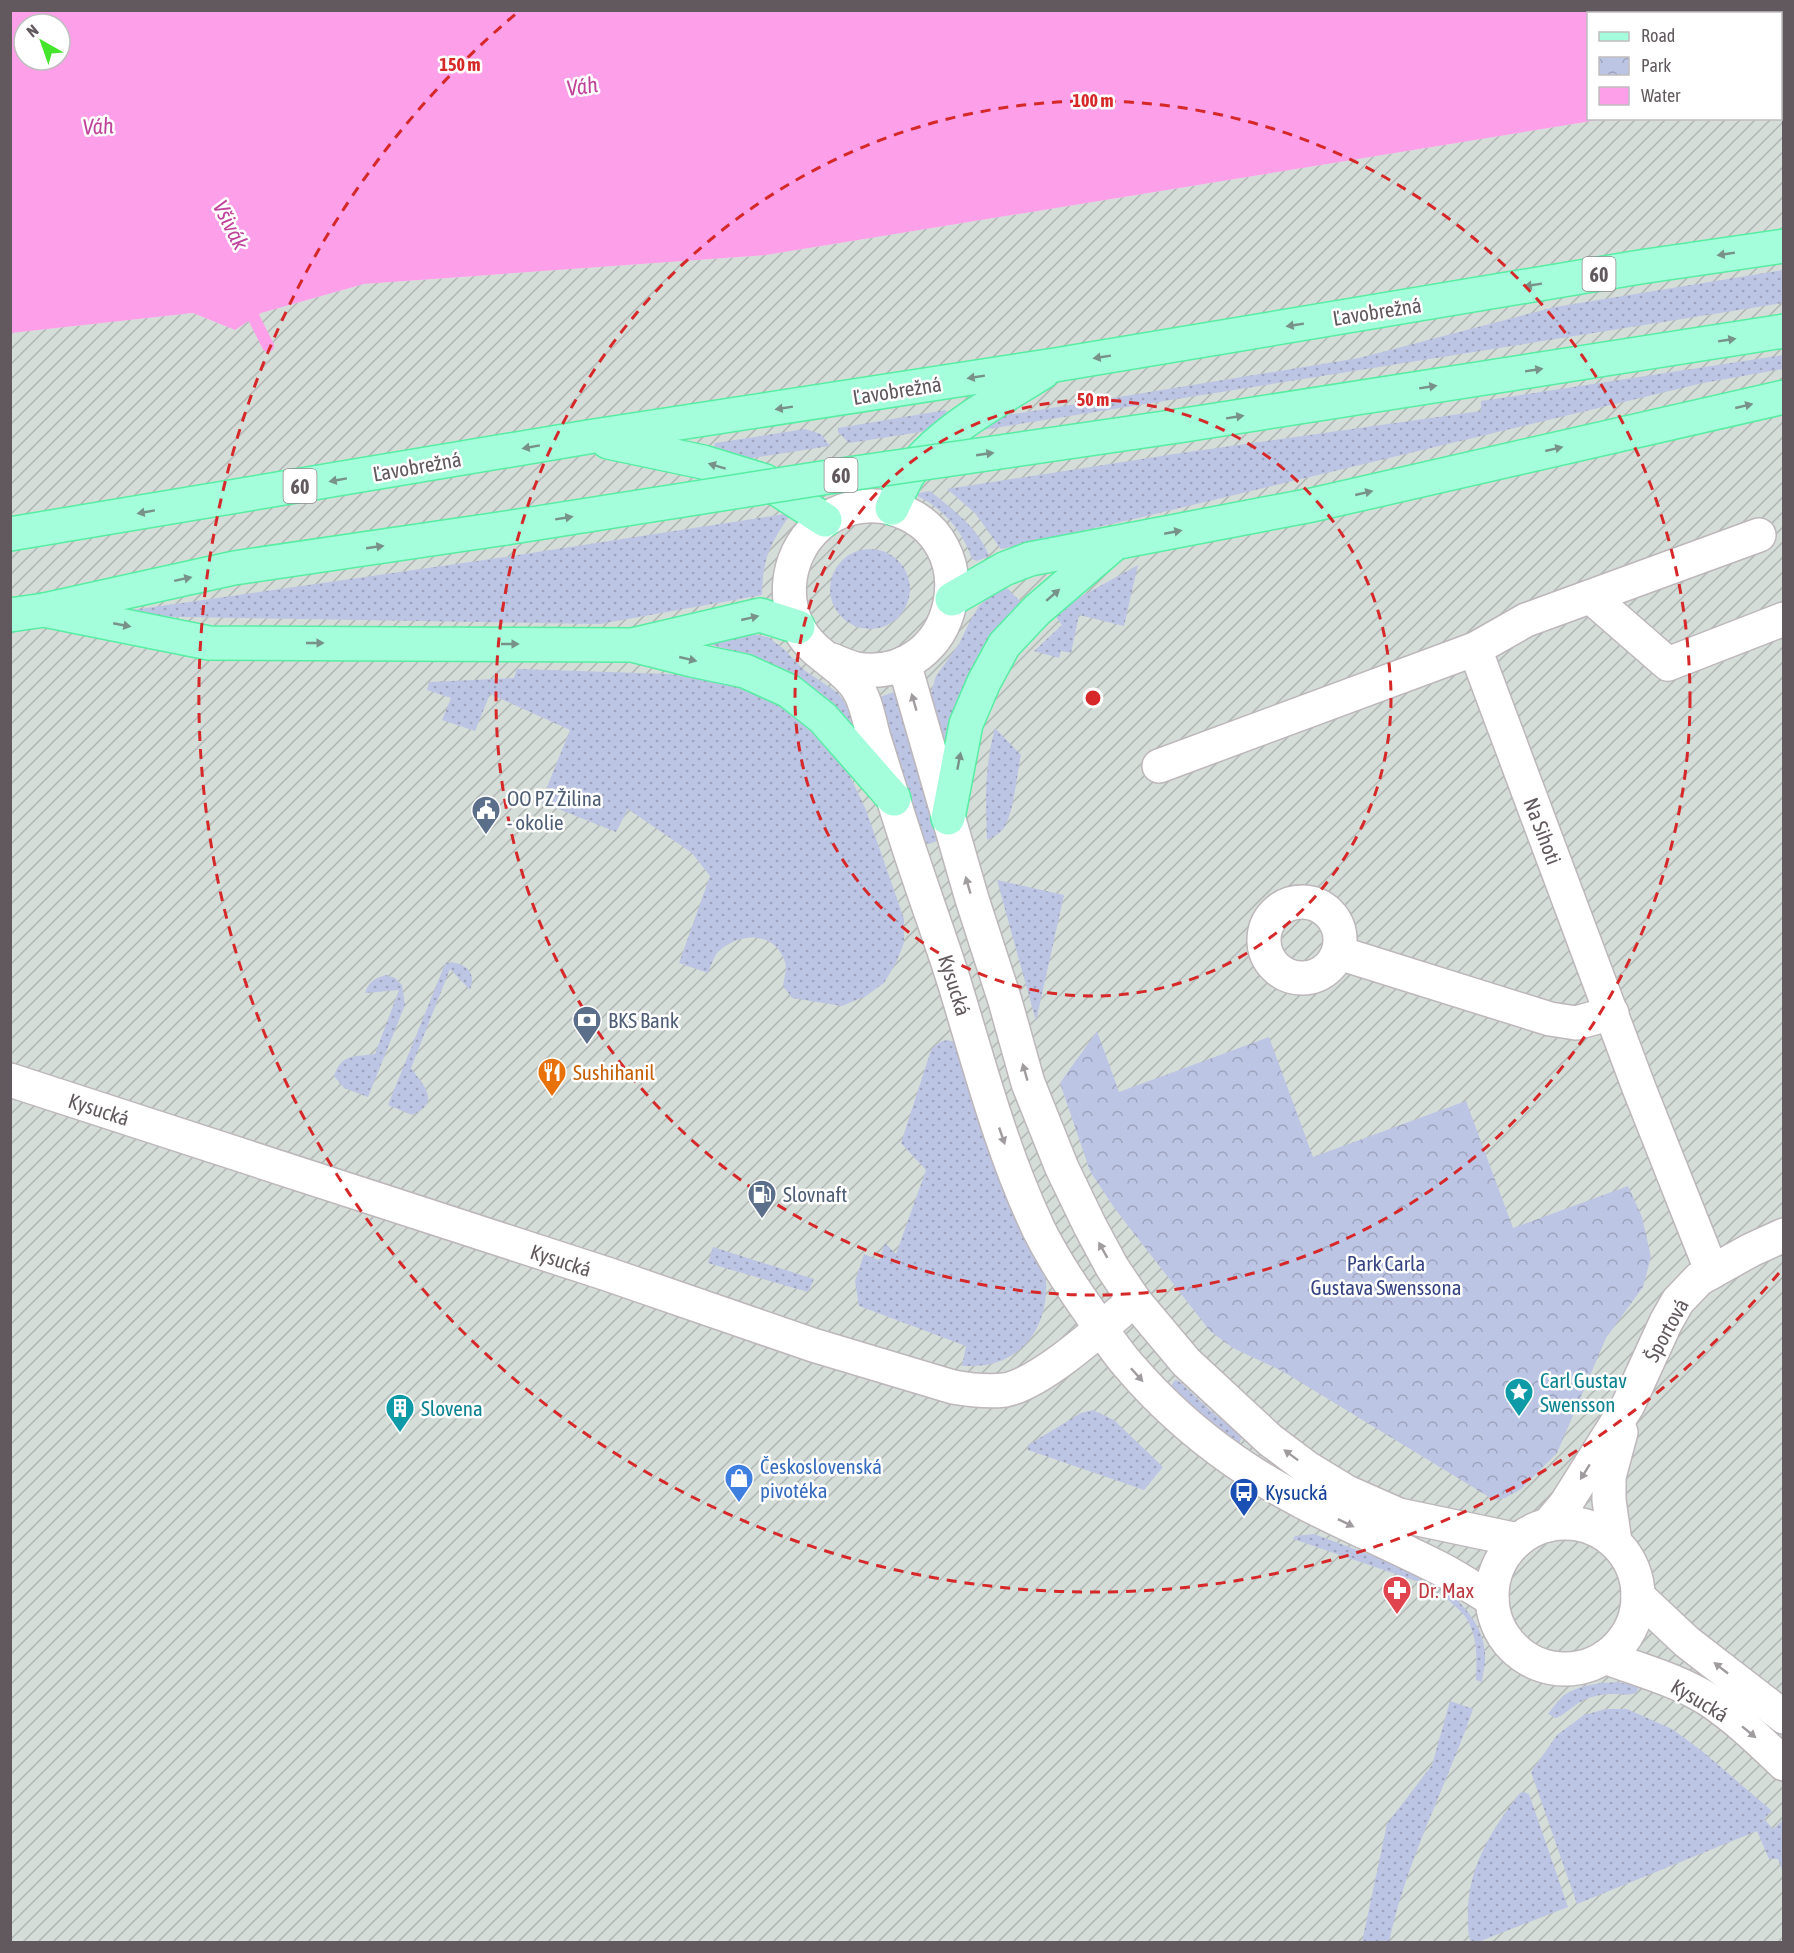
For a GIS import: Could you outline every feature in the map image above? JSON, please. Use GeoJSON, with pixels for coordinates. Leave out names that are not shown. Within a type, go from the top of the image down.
{"type":"FeatureCollection","features":[{"type":"Feature","properties":{"kind":"main road","name":"Ľavobrežná"},"geometry":{"type":"LineString","coordinates":[[10,534],[588,437],[1055,365],[1640,267],[1784,246]]}},
{"type":"Feature","properties":{"kind":"main road","name":"60"},"geometry":{"type":"LineString","coordinates":[[10,615],[44,610],[234,568],[1178,426],[1784,331]]}},
{"type":"Feature","properties":{"kind":"main road"},"geometry":{"type":"LineString","coordinates":[[892,508],[908,476],[924,457],[962,423],[1055,365]]}},
{"type":"Feature","properties":{"kind":"main road"},"geometry":{"type":"LineString","coordinates":[[952,599],[1004,569],[1030,559],[1312,505],[1784,397]]}},
{"type":"Feature","properties":{"kind":"main road"},"geometry":{"type":"LineString","coordinates":[[588,437],[703,462],[765,481],[825,520]]}},
{"type":"Feature","properties":{"kind":"main road"},"geometry":{"type":"LineString","coordinates":[[948,818],[966,724],[984,682],[1004,645],[1037,609],[1115,543]]}},
{"type":"Feature","properties":{"kind":"main road"},"geometry":{"type":"LineString","coordinates":[[44,610],[209,643],[632,645],[760,615],[798,627]]}},
{"type":"Feature","properties":{"kind":"main road"},"geometry":{"type":"LineString","coordinates":[[632,645],[745,671],[789,691],[823,718],[894,799]]}},
{"type":"Feature","properties":{"kind":"street"},"geometry":{"type":"LineString","coordinates":[[869,505],[892,508],[914,518],[932,533],[945,552],[952,575],[952,599],[947,619],[936,637],[922,652],[904,663],[880,669],[855,669],[832,660],[812,646],[798,627],[790,604],[789,592],[794,556],[807,536],[825,520],[846,509],[869,505]]}},
{"type":"Feature","properties":{"kind":"street"},"geometry":{"type":"LineString","coordinates":[[1159,766],[1475,650],[1526,620],[1760,535]]}},
{"type":"Feature","properties":{"kind":"street"},"geometry":{"type":"LineString","coordinates":[[1591,597],[1668,664],[1784,619]]}},
{"type":"Feature","properties":{"kind":"street","name":"Na Sihoti"},"geometry":{"type":"LineString","coordinates":[[1475,650],[1643,1099],[1712,1272]]}},
{"type":"Feature","properties":{"kind":"street","name":"Kysucká"},"geometry":{"type":"LineString","coordinates":[[832,660],[859,690],[954,980],[984,1083],[1017,1178],[1041,1233],[1069,1282],[1101,1329],[1127,1364],[1153,1393],[1231,1459],[1288,1496],[1443,1570],[1492,1599]]}},
{"type":"Feature","properties":{"kind":"street","name":"Kysucká"},"geometry":{"type":"LineString","coordinates":[[904,663],[1028,1083],[1062,1168],[1085,1216],[1112,1267],[1134,1300],[1194,1369],[1270,1440],[1314,1472],[1347,1492],[1399,1515],[1518,1540]]}},
{"type":"Feature","properties":{"kind":"street"},"geometry":{"type":"LineString","coordinates":[[1339,953],[1550,1019],[1576,1023],[1612,1012]]}},
{"type":"Feature","properties":{"kind":"street","name":"Kysucká"},"geometry":{"type":"LineString","coordinates":[[10,1080],[607,1274],[813,1345],[953,1387],[973,1390],[1004,1390],[1026,1383],[1101,1329],[1134,1300]]}},
{"type":"Feature","properties":{"kind":"street","name":"Športová"},"geometry":{"type":"LineString","coordinates":[[1548,1525],[1565,1505],[1628,1405],[1678,1301],[1692,1286],[1712,1272],[1784,1234]]}},
{"type":"Feature","properties":{"kind":"street","name":"Športová"},"geometry":{"type":"LineString","coordinates":[[1615,1542],[1609,1500],[1609,1477],[1628,1405]]}},
{"type":"Feature","properties":{"kind":"street"},"geometry":{"type":"LineString","coordinates":[[1566,1523],[1584,1525],[1600,1532],[1615,1542],[1627,1558],[1635,1576],[1638,1596],[1634,1620],[1623,1641],[1605,1658],[1585,1667],[1562,1670],[1547,1668],[1533,1662],[1514,1649],[1500,1630],[1494,1615],[1493,1582],[1498,1567],[1507,1552],[1518,1540],[1548,1525],[1566,1523]]}},
{"type":"Feature","properties":{"kind":"street","name":"Kysucká"},"geometry":{"type":"LineString","coordinates":[[1638,1596],[1687,1642],[1784,1717]]}},
{"type":"Feature","properties":{"kind":"street","name":"Kysucká"},"geometry":{"type":"LineString","coordinates":[[1605,1658],[1660,1677],[1707,1700],[1754,1736],[1784,1764]]}},
{"type":"Feature","properties":{"kind":"shaded area"},"geometry":{"type":"Polygon","coordinates":[[[1783,91],[1783,1942],[11,1942],[10,333],[193,313],[235,330],[261,313],[364,284],[766,255],[1598,120],[1782,120],[1783,91]]]}},
{"type":"Feature","properties":{"kind":"green space"},"geometry":{"type":"Polygon","coordinates":[[[1783,270],[1783,303],[937,437],[983,419],[1359,358],[1555,307],[1783,270]]]}},
{"type":"Feature","properties":{"kind":"green space"},"geometry":{"type":"Polygon","coordinates":[[[1783,355],[1783,369],[1703,383],[1001,549],[975,513],[947,489],[1181,453],[1481,411],[1481,401],[1783,355]]]}},
{"type":"Feature","properties":{"kind":"green space"},"geometry":{"type":"Polygon","coordinates":[[[946,410],[947,415],[927,431],[849,443],[838,432],[838,428],[946,410]]]}},
{"type":"Feature","properties":{"kind":"green space"},"geometry":{"type":"Polygon","coordinates":[[[805,429],[821,434],[830,446],[746,459],[714,448],[715,443],[805,429]]]}},
{"type":"Feature","properties":{"kind":"green space"},"geometry":{"type":"Polygon","coordinates":[[[930,491],[972,528],[989,556],[977,561],[972,559],[968,548],[949,520],[933,505],[913,494],[930,491]]]}},
{"type":"Feature","properties":{"kind":"green space"},"geometry":{"type":"Polygon","coordinates":[[[791,513],[769,551],[764,570],[762,595],[600,624],[124,616],[125,611],[505,557],[791,513]]]}},
{"type":"Feature","properties":{"kind":"green space"},"geometry":{"type":"Polygon","coordinates":[[[862,549],[878,549],[899,560],[910,581],[910,597],[899,618],[878,629],[862,629],[848,623],[836,611],[830,597],[830,581],[836,567],[848,555],[862,549]]]}},
{"type":"Feature","properties":{"kind":"green space"},"geometry":{"type":"Polygon","coordinates":[[[1138,565],[1124,626],[1079,615],[1071,653],[1061,651],[1059,658],[1034,651],[1062,625],[1056,617],[1080,597],[1138,565]]]}},
{"type":"Feature","properties":{"kind":"green space"},"geometry":{"type":"Polygon","coordinates":[[[1005,586],[1021,602],[993,635],[970,673],[955,707],[946,740],[942,745],[930,696],[936,676],[959,644],[979,606],[1005,586]]]}},
{"type":"Feature","properties":{"kind":"green space"},"geometry":{"type":"Polygon","coordinates":[[[746,633],[768,637],[784,649],[804,670],[838,693],[855,718],[856,725],[805,683],[778,667],[748,655],[709,644],[746,633]]]}},
{"type":"Feature","properties":{"kind":"green space"},"geometry":{"type":"Polygon","coordinates":[[[517,669],[671,674],[731,685],[772,701],[827,745],[849,774],[866,810],[904,919],[904,943],[884,983],[866,996],[842,1006],[792,998],[783,986],[786,965],[780,952],[765,940],[756,938],[737,940],[727,945],[717,953],[708,973],[679,963],[710,876],[692,853],[628,809],[616,832],[541,802],[570,730],[490,694],[475,731],[442,720],[451,698],[427,690],[429,682],[514,678],[517,669]]]}},
{"type":"Feature","properties":{"kind":"green space"},"geometry":{"type":"Polygon","coordinates":[[[894,692],[940,838],[929,844],[923,840],[877,698],[894,692]]]}},
{"type":"Feature","properties":{"kind":"green space"},"geometry":{"type":"Polygon","coordinates":[[[995,728],[1021,755],[1008,819],[1001,831],[987,840],[987,770],[995,728]]]}},
{"type":"Feature","properties":{"kind":"green space"},"geometry":{"type":"Polygon","coordinates":[[[997,880],[1064,895],[1036,1021],[997,880]]]}},
{"type":"Feature","properties":{"kind":"green space"},"geometry":{"type":"Polygon","coordinates":[[[451,962],[462,965],[469,971],[472,984],[470,990],[450,969],[411,1068],[424,1087],[428,1099],[421,1110],[412,1115],[388,1105],[445,964],[451,962]]]}},
{"type":"Feature","properties":{"kind":"green space"},"geometry":{"type":"Polygon","coordinates":[[[386,975],[395,978],[402,985],[405,1005],[368,1097],[344,1088],[334,1076],[345,1060],[355,1056],[375,1054],[399,990],[365,993],[372,981],[386,975]]]}},
{"type":"Feature","properties":{"kind":"green space","name":"Park Carla Gustava Swenssona"},"geometry":{"type":"Polygon","coordinates":[[[1097,1031],[1119,1092],[1269,1037],[1313,1157],[1466,1101],[1513,1228],[1628,1186],[1642,1217],[1651,1257],[1643,1287],[1606,1338],[1557,1453],[1521,1489],[1505,1498],[1494,1500],[1282,1371],[1233,1348],[1210,1331],[1115,1209],[1090,1171],[1060,1083],[1097,1031]]]}},
{"type":"Feature","properties":{"kind":"green space"},"geometry":{"type":"Polygon","coordinates":[[[947,1040],[955,1042],[1046,1281],[1043,1310],[1032,1335],[1024,1346],[1013,1354],[1001,1361],[986,1365],[962,1366],[966,1346],[859,1306],[855,1281],[864,1254],[879,1260],[885,1243],[896,1254],[926,1170],[901,1143],[931,1050],[940,1042],[947,1040]]]}},
{"type":"Feature","properties":{"kind":"green space"},"geometry":{"type":"Polygon","coordinates":[[[713,1247],[814,1279],[808,1292],[708,1263],[713,1247]]]}},
{"type":"Feature","properties":{"kind":"green space"},"geometry":{"type":"Polygon","coordinates":[[[1175,1380],[1241,1435],[1239,1443],[1233,1442],[1172,1389],[1171,1386],[1175,1380]]]}},
{"type":"Feature","properties":{"kind":"green space"},"geometry":{"type":"Polygon","coordinates":[[[1093,1410],[1114,1420],[1163,1467],[1144,1490],[1028,1450],[1028,1445],[1081,1413],[1093,1410]]]}},
{"type":"Feature","properties":{"kind":"green space"},"geometry":{"type":"Polygon","coordinates":[[[1314,1534],[1384,1560],[1420,1578],[1419,1582],[1293,1539],[1295,1536],[1314,1534]]]}},
{"type":"Feature","properties":{"kind":"green space"},"geometry":{"type":"Polygon","coordinates":[[[1449,1592],[1468,1612],[1481,1635],[1485,1656],[1482,1682],[1476,1680],[1476,1655],[1472,1630],[1464,1615],[1446,1598],[1449,1592]]]}},
{"type":"Feature","properties":{"kind":"green space"},"geometry":{"type":"Polygon","coordinates":[[[1618,1682],[1639,1687],[1633,1694],[1606,1694],[1588,1698],[1556,1718],[1548,1714],[1561,1698],[1573,1690],[1595,1684],[1618,1682]]]}},
{"type":"Feature","properties":{"kind":"green space"},"geometry":{"type":"Polygon","coordinates":[[[1450,1701],[1473,1709],[1416,1853],[1396,1912],[1389,1942],[1362,1942],[1387,1824],[1432,1765],[1450,1701]]]}},
{"type":"Feature","properties":{"kind":"green space"},"geometry":{"type":"Polygon","coordinates":[[[1606,1709],[1627,1709],[1672,1729],[1702,1751],[1772,1811],[1764,1819],[1773,1829],[1782,1821],[1783,1823],[1783,1872],[1778,1859],[1769,1859],[1757,1831],[1577,1904],[1531,1772],[1557,1735],[1584,1715],[1606,1709]]]}},
{"type":"Feature","properties":{"kind":"green space"},"geometry":{"type":"Polygon","coordinates":[[[1520,1793],[1529,1794],[1568,1907],[1478,1942],[1471,1942],[1468,1928],[1468,1901],[1476,1867],[1499,1821],[1520,1793]]]}},
{"type":"Feature","properties":{"kind":"water","name":"Váh"},"geometry":{"type":"Polygon","coordinates":[[[1783,10],[1783,91],[1782,12],[1587,12],[1587,120],[1598,120],[766,255],[364,284],[261,313],[235,330],[193,313],[11,333],[11,11],[1783,10]]]}},
{"type":"Feature","properties":{"kind":"waterway","name":"Všivák"},"geometry":{"type":"LineString","coordinates":[[247,304],[268,346]]}},
{"type":"Feature","properties":{"kind":"place","name":"OO PZ Žilina - okolie"},"geometry":{"type":"Point","coordinates":[486,836]}},
{"type":"Feature","properties":{"kind":"place","name":"BKS Bank"},"geometry":{"type":"Point","coordinates":[587,1046]}},
{"type":"Feature","properties":{"kind":"place","name":"Sushihanil"},"geometry":{"type":"Point","coordinates":[552,1098]}},
{"type":"Feature","properties":{"kind":"place","name":"Slovnaft"},"geometry":{"type":"Point","coordinates":[762,1220]}},
{"type":"Feature","properties":{"kind":"place","name":"Carl Gustav Swensson"},"geometry":{"type":"Point","coordinates":[1519,1418]}},
{"type":"Feature","properties":{"kind":"place","name":"Slovena"},"geometry":{"type":"Point","coordinates":[400,1434]}},
{"type":"Feature","properties":{"kind":"place","name":"Československá pivotéka"},"geometry":{"type":"Point","coordinates":[739,1504]}},
{"type":"Feature","properties":{"kind":"place","name":"Kysucká"},"geometry":{"type":"Point","coordinates":[1244,1518]}},
{"type":"Feature","properties":{"kind":"place","name":"Dr. Max"},"geometry":{"type":"Point","coordinates":[1397,1616]}}]}
